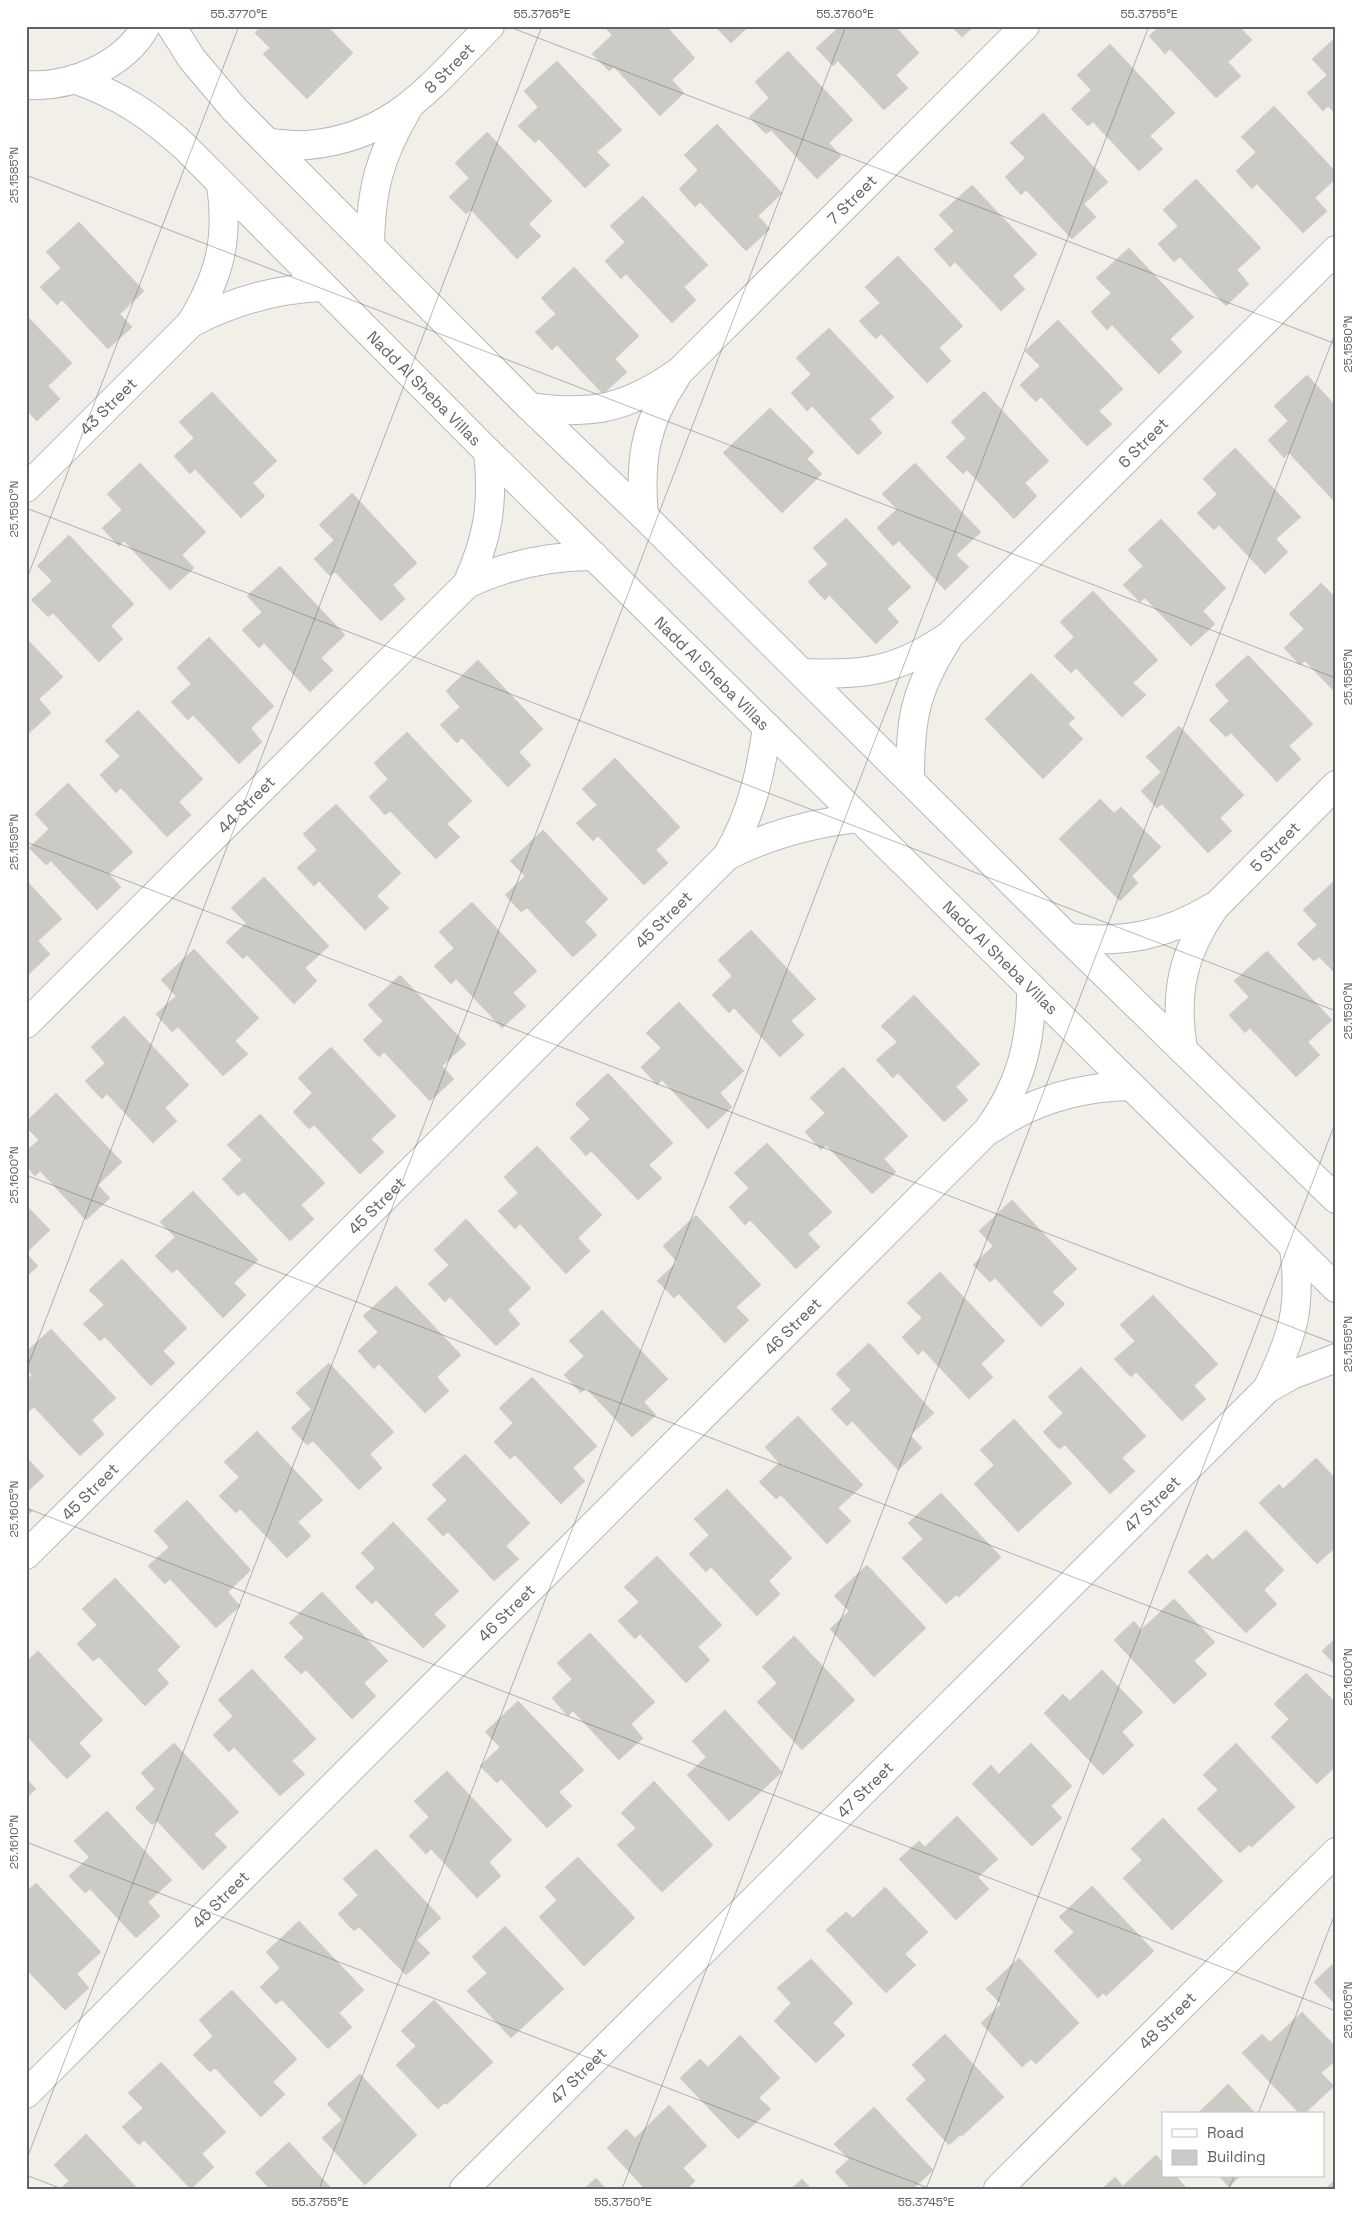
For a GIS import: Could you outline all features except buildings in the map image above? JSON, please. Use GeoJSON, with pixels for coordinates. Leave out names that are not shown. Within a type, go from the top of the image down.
{"type":"FeatureCollection","features":[{"type":"Feature","properties":{"kind":"street"},"geometry":{"type":"LineString","coordinates":[[26,85],[51,84],[74,80],[101,68],[125,51],[146,26]]}},
{"type":"Feature","properties":{"kind":"street"},"geometry":{"type":"LineString","coordinates":[[171,26],[192,60],[213,85],[530,407],[644,516],[910,778],[1068,938],[1336,1199]]}},
{"type":"Feature","properties":{"kind":"street","name":"8 Street"},"geometry":{"type":"LineString","coordinates":[[408,109],[490,26]]}},
{"type":"Feature","properties":{"kind":"street","name":"7 Street"},"geometry":{"type":"LineString","coordinates":[[680,371],[1025,26]]}},
{"type":"Feature","properties":{"kind":"street","name":"Nadd Al Sheba Villas"},"geometry":{"type":"LineString","coordinates":[[74,80],[105,90],[134,106],[185,147],[488,452],[1336,1288]]}},
{"type":"Feature","properties":{"kind":"street"},"geometry":{"type":"LineString","coordinates":[[269,143],[306,146],[342,140],[377,128],[408,109]]}},
{"type":"Feature","properties":{"kind":"street"},"geometry":{"type":"LineString","coordinates":[[370,245],[371,209],[377,174],[390,140],[408,109]]}},
{"type":"Feature","properties":{"kind":"street"},"geometry":{"type":"LineString","coordinates":[[191,323],[207,296],[220,260],[224,242],[225,213],[221,184]]}},
{"type":"Feature","properties":{"kind":"street","name":"6 Street"},"geometry":{"type":"LineString","coordinates":[[950,635],[1336,250]]}},
{"type":"Feature","properties":{"kind":"street"},"geometry":{"type":"LineString","coordinates":[[191,323],[245,299],[296,288],[322,287]]}},
{"type":"Feature","properties":{"kind":"street","name":"43 Street"},"geometry":{"type":"LineString","coordinates":[[26,488],[191,323]]}},
{"type":"Feature","properties":{"kind":"street"},"geometry":{"type":"LineString","coordinates":[[530,407],[561,412],[594,410],[625,403],[654,390],[680,371]]}},
{"type":"Feature","properties":{"kind":"street"},"geometry":{"type":"LineString","coordinates":[[644,516],[641,485],[643,454],[649,432],[663,397],[680,371]]}},
{"type":"Feature","properties":{"kind":"street"},"geometry":{"type":"LineString","coordinates":[[468,584],[486,537],[491,509],[491,480],[488,452]]}},
{"type":"Feature","properties":{"kind":"street"},"geometry":{"type":"LineString","coordinates":[[468,584],[488,574],[532,561],[567,556],[594,556]]}},
{"type":"Feature","properties":{"kind":"street","name":"44 Street"},"geometry":{"type":"LineString","coordinates":[[26,1024],[468,584]]}},
{"type":"Feature","properties":{"kind":"street"},"geometry":{"type":"LineString","coordinates":[[803,673],[835,675],[866,673],[896,666],[925,652],[950,635]]}},
{"type":"Feature","properties":{"kind":"street"},"geometry":{"type":"LineString","coordinates":[[910,778],[913,718],[920,688],[950,635]]}},
{"type":"Feature","properties":{"kind":"street"},"geometry":{"type":"LineString","coordinates":[[728,856],[756,792],[767,727]]}},
{"type":"Feature","properties":{"kind":"street","name":"5 Street"},"geometry":{"type":"LineString","coordinates":[[1215,906],[1336,785]]}},
{"type":"Feature","properties":{"kind":"street"},"geometry":{"type":"LineString","coordinates":[[728,856],[760,840],[792,829],[825,822],[859,818]]}},
{"type":"Feature","properties":{"kind":"street","name":"45 Street"},"geometry":{"type":"LineString","coordinates":[[26,1554],[728,856]]}},
{"type":"Feature","properties":{"kind":"street"},"geometry":{"type":"LineString","coordinates":[[1068,938],[1100,941],[1132,939],[1163,932],[1193,920],[1215,906]]}},
{"type":"Feature","properties":{"kind":"street"},"geometry":{"type":"LineString","coordinates":[[1183,1050],[1179,1025],[1178,999],[1182,974],[1190,950],[1201,927],[1215,906]]}},
{"type":"Feature","properties":{"kind":"street"},"geometry":{"type":"LineString","coordinates":[[987,1131],[1011,1095],[1021,1070],[1032,1016],[1031,987]]}},
{"type":"Feature","properties":{"kind":"street"},"geometry":{"type":"LineString","coordinates":[[987,1131],[1024,1109],[1050,1098],[1104,1087],[1131,1086]]}},
{"type":"Feature","properties":{"kind":"street","name":"46 Street"},"geometry":{"type":"LineString","coordinates":[[26,2094],[987,1131]]}},
{"type":"Feature","properties":{"kind":"street"},"geometry":{"type":"LineString","coordinates":[[1267,1389],[1291,1335],[1297,1307],[1298,1277],[1294,1248]]}},
{"type":"Feature","properties":{"kind":"street"},"geometry":{"type":"LineString","coordinates":[[1267,1389],[1292,1375],[1336,1358]]}},
{"type":"Feature","properties":{"kind":"street","name":"47 Street"},"geometry":{"type":"LineString","coordinates":[[464,2189],[1267,1389]]}},
{"type":"Feature","properties":{"kind":"street","name":"48 Street"},"geometry":{"type":"LineString","coordinates":[[998,2189],[1336,1852]]}}]}
